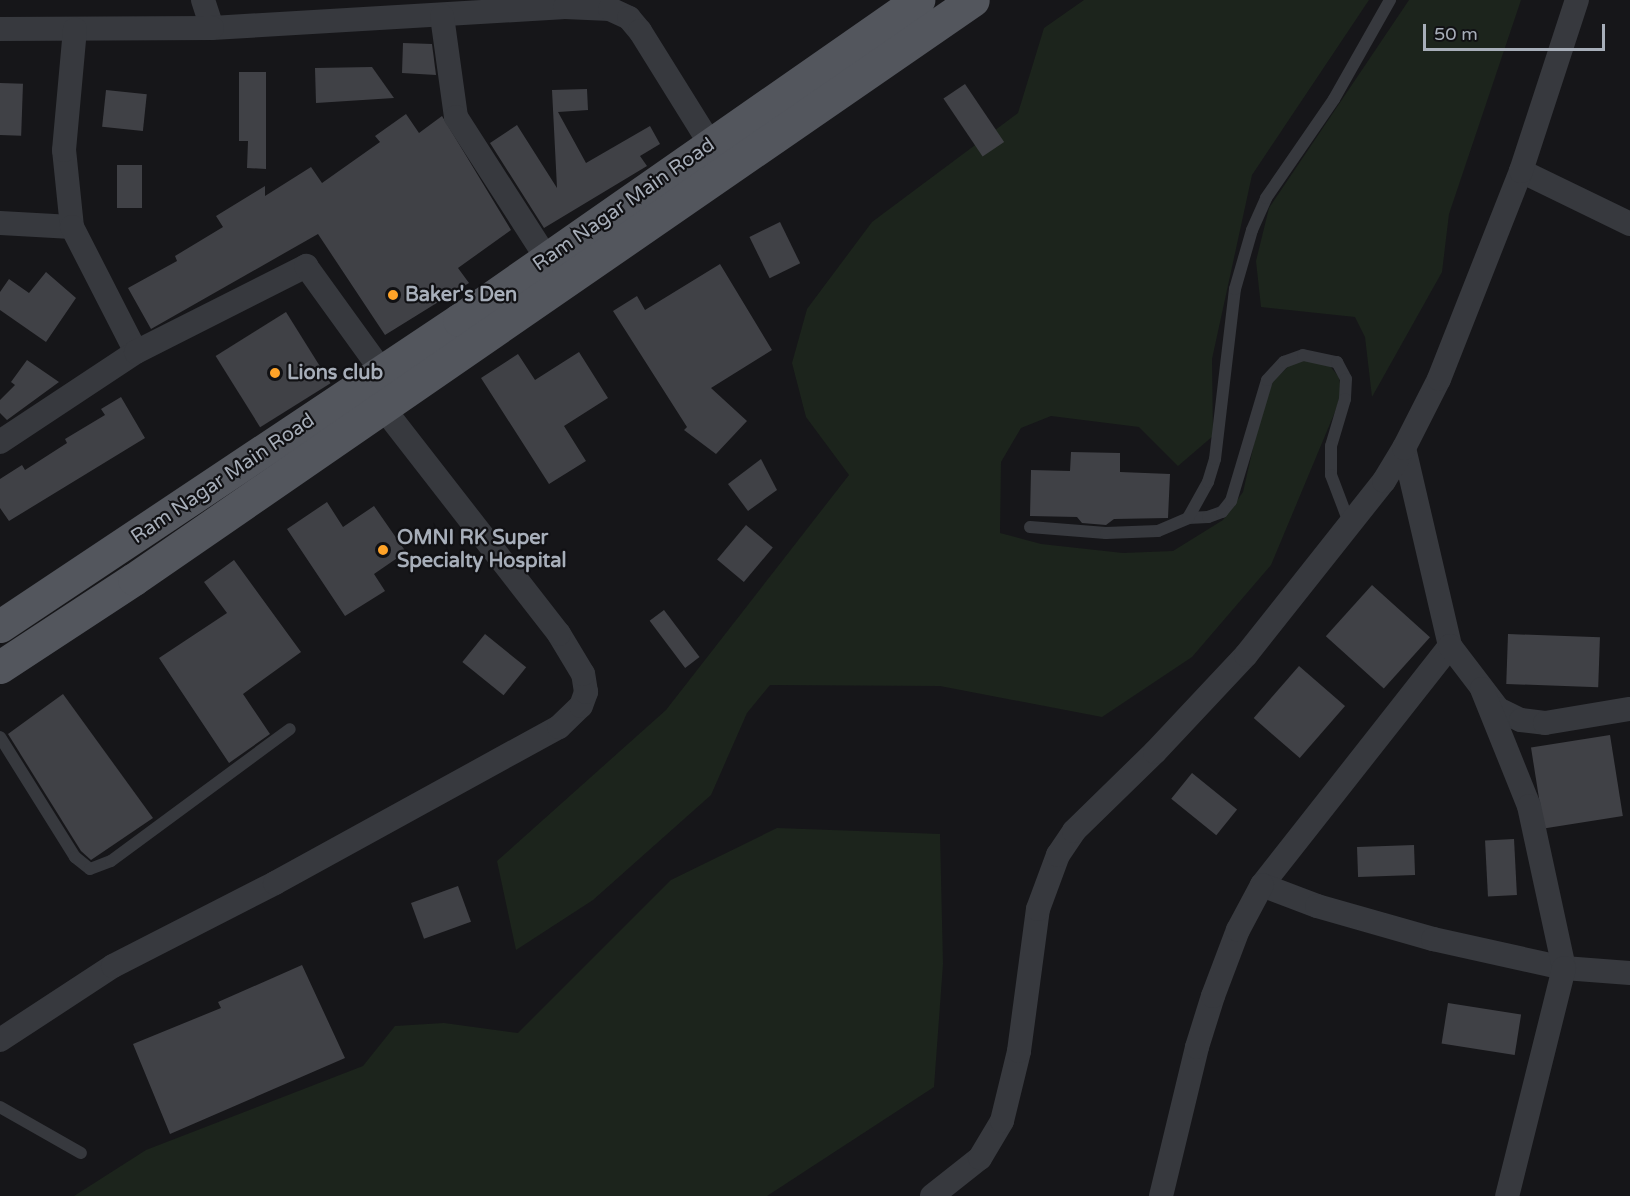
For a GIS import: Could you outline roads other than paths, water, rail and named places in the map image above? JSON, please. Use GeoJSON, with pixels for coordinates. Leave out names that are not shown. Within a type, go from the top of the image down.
{"type":"FeatureCollection","features":[{"type":"Feature","properties":{"kind":"main road","name":"Ram Nagar Main Road"},"geometry":{"type":"LineString","coordinates":[[0,626],[382,389],[547,259],[719,158],[918,0]]}},
{"type":"Feature","properties":{"kind":"main road"},"geometry":{"type":"LineString","coordinates":[[0,667],[382,389],[719,158],[973,0]]}},
{"type":"Feature","properties":{"kind":"street"},"geometry":{"type":"LineString","coordinates":[[203,0],[212,28]]}},
{"type":"Feature","properties":{"kind":"street"},"geometry":{"type":"LineString","coordinates":[[932,1196],[980,1158],[1002,1121],[1019,1051],[1038,909],[1058,855],[1094,807],[1155,752],[1219,685],[1350,525],[1404,448],[1439,379],[1521,171],[1577,0]]}},
{"type":"Feature","properties":{"kind":"street"},"geometry":{"type":"LineString","coordinates":[[0,28],[212,28],[565,7],[610,9],[629,18],[719,158]]}},
{"type":"Feature","properties":{"kind":"street"},"geometry":{"type":"LineString","coordinates":[[442,16],[456,117],[547,259]]}},
{"type":"Feature","properties":{"kind":"street"},"geometry":{"type":"LineString","coordinates":[[75,28],[64,150],[72,227],[136,352]]}},
{"type":"Feature","properties":{"kind":"street"},"geometry":{"type":"LineString","coordinates":[[1521,171],[1630,224]]}},
{"type":"Feature","properties":{"kind":"street"},"geometry":{"type":"LineString","coordinates":[[0,223],[72,227]]}},
{"type":"Feature","properties":{"kind":"street"},"geometry":{"type":"LineString","coordinates":[[0,442],[136,352],[306,266],[382,389],[560,634],[583,674],[586,692],[581,706],[560,727],[275,883],[112,966],[0,1040]]}},
{"type":"Feature","properties":{"kind":"street"},"geometry":{"type":"LineString","coordinates":[[1404,448],[1450,646],[1498,708],[1521,720],[1545,723],[1630,709]]}},
{"type":"Feature","properties":{"kind":"street"},"geometry":{"type":"LineString","coordinates":[[1161,1196],[1197,1047],[1238,930],[1262,885],[1450,646]]}},
{"type":"Feature","properties":{"kind":"street"},"geometry":{"type":"LineString","coordinates":[[1482,689],[1529,806],[1564,968],[1507,1196]]}},
{"type":"Feature","properties":{"kind":"street"},"geometry":{"type":"LineString","coordinates":[[1262,885],[1317,906],[1433,939],[1564,968],[1630,973]]}},
{"type":"Feature","properties":{"kind":"lane"},"geometry":{"type":"LineString","coordinates":[[1188,518],[1208,482],[1215,459],[1235,289],[1252,230],[1266,198],[1334,99],[1390,0]]}},
{"type":"Feature","properties":{"kind":"lane"},"geometry":{"type":"LineString","coordinates":[[1030,527],[1140,532],[1172,527],[1188,518],[1209,517],[1222,512],[1231,501],[1267,380],[1284,362],[1303,355],[1337,362],[1346,379],[1345,399],[1331,446],[1331,475],[1350,525]]}},
{"type":"Feature","properties":{"kind":"lane"},"geometry":{"type":"LineString","coordinates":[[0,737],[75,857],[90,869],[111,861],[290,729]]}},
{"type":"Feature","properties":{"kind":"lane"},"geometry":{"type":"LineString","coordinates":[[0,1107],[81,1153]]}},
{"type":"Feature","properties":{"kind":"place","name":"Baker's Den"},"geometry":{"type":"Point","coordinates":[393,295]}},
{"type":"Feature","properties":{"kind":"place","name":"Lions club"},"geometry":{"type":"Point","coordinates":[275,373]}},
{"type":"Feature","properties":{"kind":"place","name":"OMNI RK Super Specialty Hospital"},"geometry":{"type":"Point","coordinates":[383,550]}}]}
